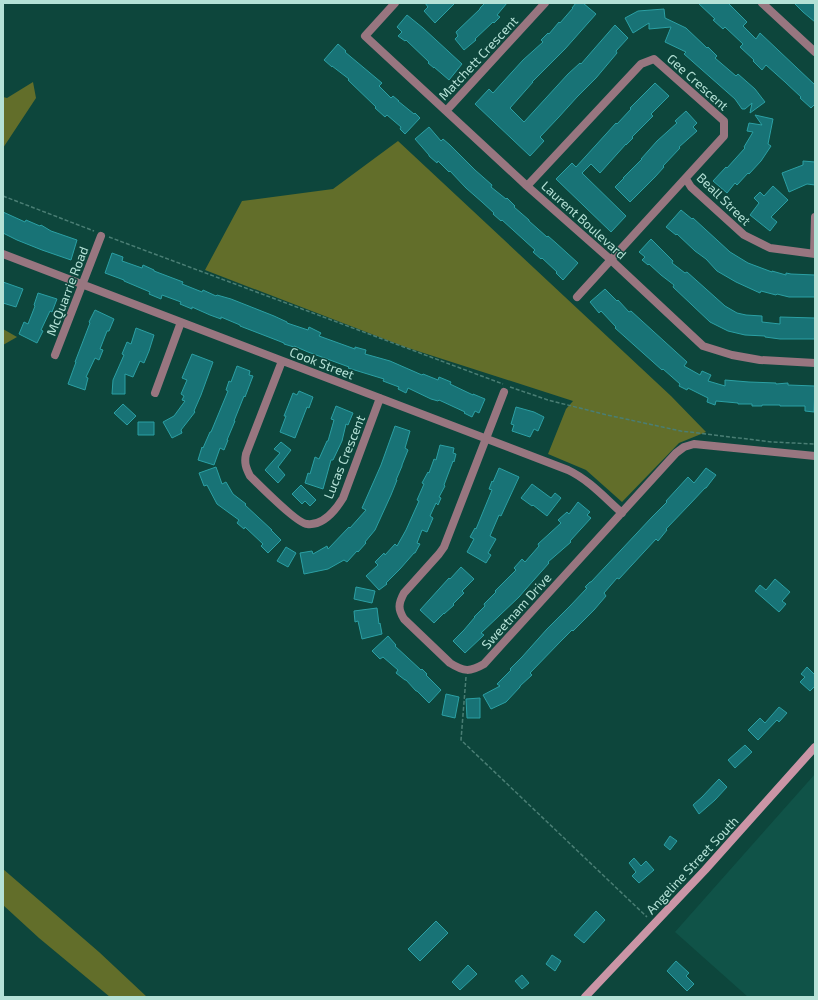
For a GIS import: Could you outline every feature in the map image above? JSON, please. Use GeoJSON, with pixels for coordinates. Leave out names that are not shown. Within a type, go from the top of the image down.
{"type":"FeatureCollection","features":[{"type":"Feature","properties":{"kind":"main road","name":"Angeline Street South"},"geometry":{"type":"LineString","coordinates":[[585,997],[705,870],[815,747]]}},
{"type":"Feature","properties":{"kind":"street","name":"Laurent Boulevard"},"geometry":{"type":"LineString","coordinates":[[395,3],[365,36],[703,346],[732,355],[760,360],[815,363]]}},
{"type":"Feature","properties":{"kind":"street","name":"Matchett Crescent"},"geometry":{"type":"LineString","coordinates":[[446,111],[545,3]]}},
{"type":"Feature","properties":{"kind":"street"},"geometry":{"type":"LineString","coordinates":[[762,3],[815,52]]}},
{"type":"Feature","properties":{"kind":"street","name":"Gee Crescent"},"geometry":{"type":"LineString","coordinates":[[527,186],[641,64],[654,59],[724,121],[724,136],[577,297]]}},
{"type":"Feature","properties":{"kind":"street","name":"Beall Street"},"geometry":{"type":"LineString","coordinates":[[686,178],[691,187],[744,235],[770,248],[815,254]]}},
{"type":"Feature","properties":{"kind":"street"},"geometry":{"type":"LineString","coordinates":[[815,217],[815,254]]}},
{"type":"Feature","properties":{"kind":"street","name":"McQuarrie Road"},"geometry":{"type":"LineString","coordinates":[[55,355],[102,235]]}},
{"type":"Feature","properties":{"kind":"street","name":"Cook Street"},"geometry":{"type":"LineString","coordinates":[[3,254],[568,470],[579,475],[588,482],[622,513]]}},
{"type":"Feature","properties":{"kind":"street"},"geometry":{"type":"LineString","coordinates":[[155,392],[181,322]]}},
{"type":"Feature","properties":{"kind":"street","name":"Lucas Crescent"},"geometry":{"type":"LineString","coordinates":[[282,361],[246,454],[245,461],[246,468],[250,476],[296,518],[305,524],[315,524],[325,519],[343,498],[380,398]]}},
{"type":"Feature","properties":{"kind":"street"},"geometry":{"type":"LineString","coordinates":[[466,670],[458,668],[450,663],[404,619],[399,606],[404,593],[444,548],[504,392]]}},
{"type":"Feature","properties":{"kind":"street","name":"Sweetnam Drive"},"geometry":{"type":"LineString","coordinates":[[466,670],[475,669],[484,664],[684,447],[694,444],[815,456]]}},
{"type":"Feature","properties":{"kind":"path"},"geometry":{"type":"LineString","coordinates":[[3,196],[102,235],[548,400],[607,415],[681,431],[772,442],[815,444]]}},
{"type":"Feature","properties":{"kind":"path"},"geometry":{"type":"LineString","coordinates":[[466,670],[461,740],[648,917]]}},
{"type":"Feature","properties":{"kind":"shaded area"},"geometry":{"type":"Polygon","coordinates":[[[815,774],[815,997],[748,997],[675,932],[815,774]]]}},
{"type":"Feature","properties":{"kind":"green space"},"geometry":{"type":"Polygon","coordinates":[[[33,82],[36,98],[3,148],[3,97],[7,98],[33,82]]]}},
{"type":"Feature","properties":{"kind":"green space"},"geometry":{"type":"Polygon","coordinates":[[[398,141],[671,396],[706,432],[679,443],[622,502],[586,470],[548,454],[566,409],[573,401],[405,347],[205,270],[242,201],[333,189],[398,141]]]}},
{"type":"Feature","properties":{"kind":"green space"},"geometry":{"type":"Polygon","coordinates":[[[3,329],[17,337],[3,345],[3,329]]]}},
{"type":"Feature","properties":{"kind":"green space"},"geometry":{"type":"Polygon","coordinates":[[[3,869],[99,952],[147,997],[110,997],[39,938],[3,905],[3,869]]]}},
{"type":"Feature","properties":{"kind":"building"},"geometry":{"type":"Polygon","coordinates":[[[425,3],[455,3],[435,23],[424,11],[428,7],[425,3]]]}},
{"type":"Feature","properties":{"kind":"building"},"geometry":{"type":"Polygon","coordinates":[[[485,3],[507,3],[497,15],[500,17],[464,50],[455,39],[458,36],[456,32],[485,3]]]}},
{"type":"Feature","properties":{"kind":"building"},"geometry":{"type":"Polygon","coordinates":[[[576,3],[583,3],[596,14],[565,49],[532,82],[510,108],[524,122],[568,74],[580,63],[581,64],[615,25],[628,38],[616,51],[617,53],[596,78],[540,137],[544,141],[530,156],[475,104],[489,89],[493,93],[523,60],[543,42],[541,40],[548,33],[549,34],[559,22],[560,23],[576,3]]]}},
{"type":"Feature","properties":{"kind":"building"},"geometry":{"type":"Polygon","coordinates":[[[698,3],[728,3],[747,22],[743,26],[756,39],[760,33],[815,85],[815,104],[811,108],[766,65],[762,70],[740,47],[743,44],[725,27],[723,29],[713,20],[715,19],[698,3]]]}},
{"type":"Feature","properties":{"kind":"building"},"geometry":{"type":"Polygon","coordinates":[[[794,3],[815,3],[815,22],[803,12],[794,3]]]}},
{"type":"Feature","properties":{"kind":"building"},"geometry":{"type":"Polygon","coordinates":[[[664,9],[665,18],[686,28],[717,56],[715,58],[736,76],[738,74],[755,89],[765,102],[750,113],[752,103],[745,109],[742,109],[735,99],[684,54],[686,52],[665,42],[671,27],[649,29],[649,23],[633,33],[625,18],[638,11],[664,9]]]}},
{"type":"Feature","properties":{"kind":"building"},"geometry":{"type":"Polygon","coordinates":[[[407,15],[462,64],[449,80],[428,63],[429,62],[406,40],[405,41],[398,36],[402,32],[397,27],[407,15]]]}},
{"type":"Feature","properties":{"kind":"building"},"geometry":{"type":"Polygon","coordinates":[[[338,44],[346,51],[345,52],[382,83],[379,86],[391,98],[393,96],[420,118],[405,134],[400,129],[401,127],[387,115],[385,117],[375,108],[376,107],[348,80],[349,79],[324,60],[338,44]]]}},
{"type":"Feature","properties":{"kind":"building"},"geometry":{"type":"Polygon","coordinates":[[[655,83],[669,96],[651,114],[653,116],[600,173],[591,164],[582,173],[626,216],[611,232],[556,179],[572,163],[576,167],[655,83]]]}},
{"type":"Feature","properties":{"kind":"building"},"geometry":{"type":"Polygon","coordinates":[[[686,111],[697,123],[693,127],[697,131],[679,147],[680,148],[663,166],[664,167],[630,202],[615,187],[657,141],[677,123],[675,121],[686,111]]]}},
{"type":"Feature","properties":{"kind":"building"},"geometry":{"type":"Polygon","coordinates":[[[755,115],[773,119],[768,144],[771,146],[761,161],[749,174],[748,173],[737,185],[735,183],[727,193],[713,181],[745,148],[744,147],[753,132],[747,131],[749,123],[762,125],[755,115]]]}},
{"type":"Feature","properties":{"kind":"building"},"geometry":{"type":"Polygon","coordinates":[[[429,127],[441,141],[443,139],[450,145],[492,185],[491,187],[506,199],[507,198],[529,221],[578,263],[563,280],[542,258],[541,259],[533,252],[535,250],[502,220],[501,221],[493,214],[494,213],[466,188],[450,171],[449,172],[438,161],[437,163],[429,156],[415,139],[429,127]]]}},
{"type":"Feature","properties":{"kind":"building"},"geometry":{"type":"Polygon","coordinates":[[[803,161],[815,162],[815,185],[807,184],[789,192],[782,173],[803,165],[803,161]]]}},
{"type":"Feature","properties":{"kind":"building"},"geometry":{"type":"Polygon","coordinates":[[[773,186],[788,200],[771,217],[777,222],[770,231],[750,215],[759,203],[754,198],[760,192],[764,196],[773,186]]]}},
{"type":"Feature","properties":{"kind":"building"},"geometry":{"type":"Polygon","coordinates":[[[681,210],[692,219],[693,218],[730,252],[748,263],[772,272],[786,275],[786,273],[815,275],[815,297],[789,297],[761,291],[760,293],[717,271],[706,259],[677,234],[676,235],[666,227],[681,210]]]}},
{"type":"Feature","properties":{"kind":"building"},"geometry":{"type":"Polygon","coordinates":[[[3,212],[25,222],[26,220],[40,226],[41,225],[51,231],[77,240],[71,260],[42,250],[3,233],[3,212]]]}},
{"type":"Feature","properties":{"kind":"building"},"geometry":{"type":"Polygon","coordinates":[[[651,239],[673,261],[672,263],[685,273],[687,272],[725,306],[737,313],[762,316],[762,322],[780,324],[780,317],[815,318],[815,339],[780,339],[765,336],[745,335],[728,331],[710,322],[673,287],[674,285],[642,260],[645,257],[639,252],[651,239]]]}},
{"type":"Feature","properties":{"kind":"building"},"geometry":{"type":"Polygon","coordinates":[[[112,253],[123,257],[122,261],[142,268],[143,265],[154,271],[183,282],[182,284],[202,292],[203,290],[216,296],[231,299],[274,316],[287,323],[308,330],[309,327],[321,333],[319,336],[355,349],[355,347],[366,350],[365,354],[390,361],[422,375],[423,374],[438,380],[439,377],[473,395],[485,399],[479,413],[475,411],[472,417],[464,413],[465,412],[439,400],[431,399],[408,388],[406,393],[398,389],[399,387],[383,381],[384,379],[348,368],[349,367],[294,346],[284,344],[221,317],[221,319],[192,307],[192,309],[180,304],[181,302],[162,295],[161,299],[149,294],[150,292],[105,273],[112,253]]]}},
{"type":"Feature","properties":{"kind":"building"},"geometry":{"type":"Polygon","coordinates":[[[3,282],[23,289],[16,307],[3,303],[3,282]]]}},
{"type":"Feature","properties":{"kind":"building"},"geometry":{"type":"Polygon","coordinates":[[[605,289],[629,312],[631,311],[687,362],[684,366],[700,375],[702,371],[711,375],[708,381],[725,386],[725,380],[815,386],[814,412],[805,411],[805,406],[752,406],[752,404],[716,401],[715,405],[707,402],[708,398],[688,388],[687,390],[679,386],[680,384],[615,328],[616,327],[601,311],[599,313],[590,302],[605,289]]]}},
{"type":"Feature","properties":{"kind":"building"},"geometry":{"type":"Polygon","coordinates":[[[38,293],[57,299],[52,312],[50,311],[41,330],[43,331],[37,343],[19,334],[24,322],[28,324],[38,293]]]}},
{"type":"Feature","properties":{"kind":"building"},"geometry":{"type":"Polygon","coordinates":[[[95,310],[114,319],[109,331],[107,331],[100,349],[103,350],[99,360],[95,358],[86,377],[88,378],[85,390],[68,384],[90,323],[89,322],[95,310]]]}},
{"type":"Feature","properties":{"kind":"building"},"geometry":{"type":"Polygon","coordinates":[[[136,328],[154,335],[149,351],[144,363],[140,361],[133,377],[125,374],[125,394],[112,394],[113,380],[124,355],[122,354],[127,342],[131,344],[136,328]]]}},
{"type":"Feature","properties":{"kind":"building"},"geometry":{"type":"Polygon","coordinates":[[[192,354],[213,362],[194,411],[195,412],[181,430],[182,433],[172,438],[163,422],[174,416],[185,401],[182,400],[184,396],[181,394],[187,380],[182,378],[192,354]]]}},
{"type":"Feature","properties":{"kind":"building"},"geometry":{"type":"Polygon","coordinates":[[[237,366],[250,371],[249,375],[253,376],[234,421],[224,450],[220,448],[214,465],[198,460],[202,447],[203,448],[211,432],[228,391],[226,390],[229,381],[231,382],[237,366]]]}},
{"type":"Feature","properties":{"kind":"building"},"geometry":{"type":"Polygon","coordinates":[[[299,391],[313,397],[309,408],[307,407],[295,438],[280,432],[286,416],[284,416],[293,393],[297,395],[299,391]]]}},
{"type":"Feature","properties":{"kind":"building"},"geometry":{"type":"Polygon","coordinates":[[[123,404],[136,416],[127,425],[114,413],[123,404]]]}},
{"type":"Feature","properties":{"kind":"building"},"geometry":{"type":"Polygon","coordinates":[[[336,406],[353,413],[348,425],[346,424],[342,441],[333,460],[331,460],[323,489],[305,483],[308,473],[310,474],[315,457],[319,459],[328,441],[334,420],[331,419],[336,406]]]}},
{"type":"Feature","properties":{"kind":"building"},"geometry":{"type":"Polygon","coordinates":[[[516,407],[534,412],[544,417],[538,431],[534,429],[530,437],[512,431],[514,425],[511,424],[516,407]]]}},
{"type":"Feature","properties":{"kind":"building"},"geometry":{"type":"Polygon","coordinates":[[[138,422],[154,422],[154,435],[138,435],[138,422]]]}},
{"type":"Feature","properties":{"kind":"building"},"geometry":{"type":"Polygon","coordinates":[[[395,426],[410,431],[405,448],[408,450],[391,495],[375,530],[365,542],[366,543],[347,562],[344,560],[328,569],[304,574],[300,553],[312,551],[313,554],[327,546],[328,549],[366,510],[362,508],[381,465],[395,426]]]}},
{"type":"Feature","properties":{"kind":"building"},"geometry":{"type":"Polygon","coordinates":[[[281,442],[291,450],[278,467],[285,475],[278,483],[265,470],[280,453],[274,449],[281,442]]]}},
{"type":"Feature","properties":{"kind":"building"},"geometry":{"type":"Polygon","coordinates":[[[440,445],[454,448],[453,453],[456,454],[444,485],[445,486],[439,497],[441,498],[438,505],[436,503],[430,516],[433,518],[427,532],[422,530],[417,543],[420,544],[415,553],[386,583],[387,584],[379,590],[366,576],[378,565],[375,562],[384,553],[385,555],[395,544],[397,546],[419,501],[417,500],[424,484],[422,483],[428,472],[429,473],[434,459],[436,460],[440,445]]]}},
{"type":"Feature","properties":{"kind":"building"},"geometry":{"type":"Polygon","coordinates":[[[216,467],[222,484],[226,482],[233,494],[246,504],[245,505],[281,540],[268,553],[261,546],[263,544],[245,527],[244,529],[237,523],[239,520],[217,504],[207,485],[204,486],[199,473],[216,467]]]}},
{"type":"Feature","properties":{"kind":"building"},"geometry":{"type":"Polygon","coordinates":[[[499,468],[519,477],[490,536],[496,539],[488,553],[491,555],[486,563],[467,552],[474,539],[470,537],[475,528],[476,529],[492,490],[489,489],[492,481],[493,482],[499,468]]]}},
{"type":"Feature","properties":{"kind":"building"},"geometry":{"type":"Polygon","coordinates":[[[706,468],[716,475],[706,488],[666,529],[667,530],[658,541],[656,539],[619,579],[617,578],[604,593],[606,596],[594,610],[530,673],[532,675],[506,702],[491,709],[483,695],[500,686],[497,684],[511,670],[510,669],[587,588],[585,587],[667,502],[666,501],[688,477],[694,483],[706,468]]]}},
{"type":"Feature","properties":{"kind":"building"},"geometry":{"type":"Polygon","coordinates":[[[532,484],[551,498],[555,493],[561,498],[547,516],[521,498],[532,484]]]}},
{"type":"Feature","properties":{"kind":"building"},"geometry":{"type":"Polygon","coordinates":[[[301,485],[316,500],[310,506],[305,501],[302,504],[292,494],[301,485]]]}},
{"type":"Feature","properties":{"kind":"building"},"geometry":{"type":"Polygon","coordinates":[[[578,502],[590,512],[587,515],[591,518],[570,541],[571,542],[548,562],[549,563],[519,597],[481,633],[484,635],[465,653],[453,641],[485,606],[484,604],[496,592],[495,591],[516,570],[514,568],[522,559],[525,562],[539,546],[538,544],[561,523],[558,520],[567,512],[569,514],[578,502]]]}},
{"type":"Feature","properties":{"kind":"building"},"geometry":{"type":"Polygon","coordinates":[[[286,547],[296,553],[288,567],[277,561],[286,547]]]}},
{"type":"Feature","properties":{"kind":"building"},"geometry":{"type":"Polygon","coordinates":[[[461,567],[474,579],[462,591],[464,593],[453,604],[454,605],[434,623],[420,610],[461,567]]]}},
{"type":"Feature","properties":{"kind":"building"},"geometry":{"type":"Polygon","coordinates":[[[775,579],[790,592],[782,601],[786,604],[779,612],[755,591],[760,585],[766,590],[775,579]]]}},
{"type":"Feature","properties":{"kind":"building"},"geometry":{"type":"Polygon","coordinates":[[[356,587],[375,591],[372,603],[354,599],[356,587]]]}},
{"type":"Feature","properties":{"kind":"building"},"geometry":{"type":"Polygon","coordinates":[[[377,608],[382,634],[362,639],[358,621],[355,622],[354,611],[377,608]]]}},
{"type":"Feature","properties":{"kind":"building"},"geometry":{"type":"Polygon","coordinates":[[[388,636],[396,645],[395,646],[421,670],[422,669],[441,690],[429,703],[406,680],[396,673],[398,670],[383,657],[380,659],[372,651],[388,636]]]}},
{"type":"Feature","properties":{"kind":"building"},"geometry":{"type":"Polygon","coordinates":[[[807,667],[815,675],[815,686],[810,691],[800,682],[805,677],[801,674],[807,667]]]}},
{"type":"Feature","properties":{"kind":"building"},"geometry":{"type":"Polygon","coordinates":[[[446,694],[459,697],[455,718],[442,715],[446,694]]]}},
{"type":"Feature","properties":{"kind":"building"},"geometry":{"type":"Polygon","coordinates":[[[480,698],[480,718],[467,718],[466,699],[480,698]]]}},
{"type":"Feature","properties":{"kind":"building"},"geometry":{"type":"Polygon","coordinates":[[[779,707],[787,713],[779,722],[777,720],[758,740],[748,730],[760,718],[765,723],[779,707]]]}},
{"type":"Feature","properties":{"kind":"building"},"geometry":{"type":"Polygon","coordinates":[[[745,745],[752,752],[735,768],[728,760],[745,745]]]}},
{"type":"Feature","properties":{"kind":"building"},"geometry":{"type":"Polygon","coordinates":[[[719,779],[727,787],[699,814],[693,805],[719,779]]]}},
{"type":"Feature","properties":{"kind":"building"},"geometry":{"type":"Polygon","coordinates":[[[670,836],[677,841],[670,850],[664,845],[670,836]]]}},
{"type":"Feature","properties":{"kind":"building"},"geometry":{"type":"Polygon","coordinates":[[[634,858],[641,866],[646,861],[654,870],[639,883],[632,876],[636,872],[629,863],[634,858]]]}},
{"type":"Feature","properties":{"kind":"building"},"geometry":{"type":"Polygon","coordinates":[[[596,911],[605,920],[584,943],[574,935],[596,911]]]}},
{"type":"Feature","properties":{"kind":"building"},"geometry":{"type":"Polygon","coordinates":[[[436,921],[448,933],[420,961],[408,949],[436,921]]]}},
{"type":"Feature","properties":{"kind":"building"},"geometry":{"type":"Polygon","coordinates":[[[552,955],[561,961],[555,971],[546,964],[552,955]]]}},
{"type":"Feature","properties":{"kind":"building"},"geometry":{"type":"Polygon","coordinates":[[[676,961],[689,973],[686,976],[694,984],[687,991],[667,971],[676,961]]]}},
{"type":"Feature","properties":{"kind":"building"},"geometry":{"type":"Polygon","coordinates":[[[468,965],[477,974],[460,990],[452,982],[468,965]]]}},
{"type":"Feature","properties":{"kind":"building"},"geometry":{"type":"Polygon","coordinates":[[[522,975],[529,983],[522,989],[515,981],[522,975]]]}}]}
